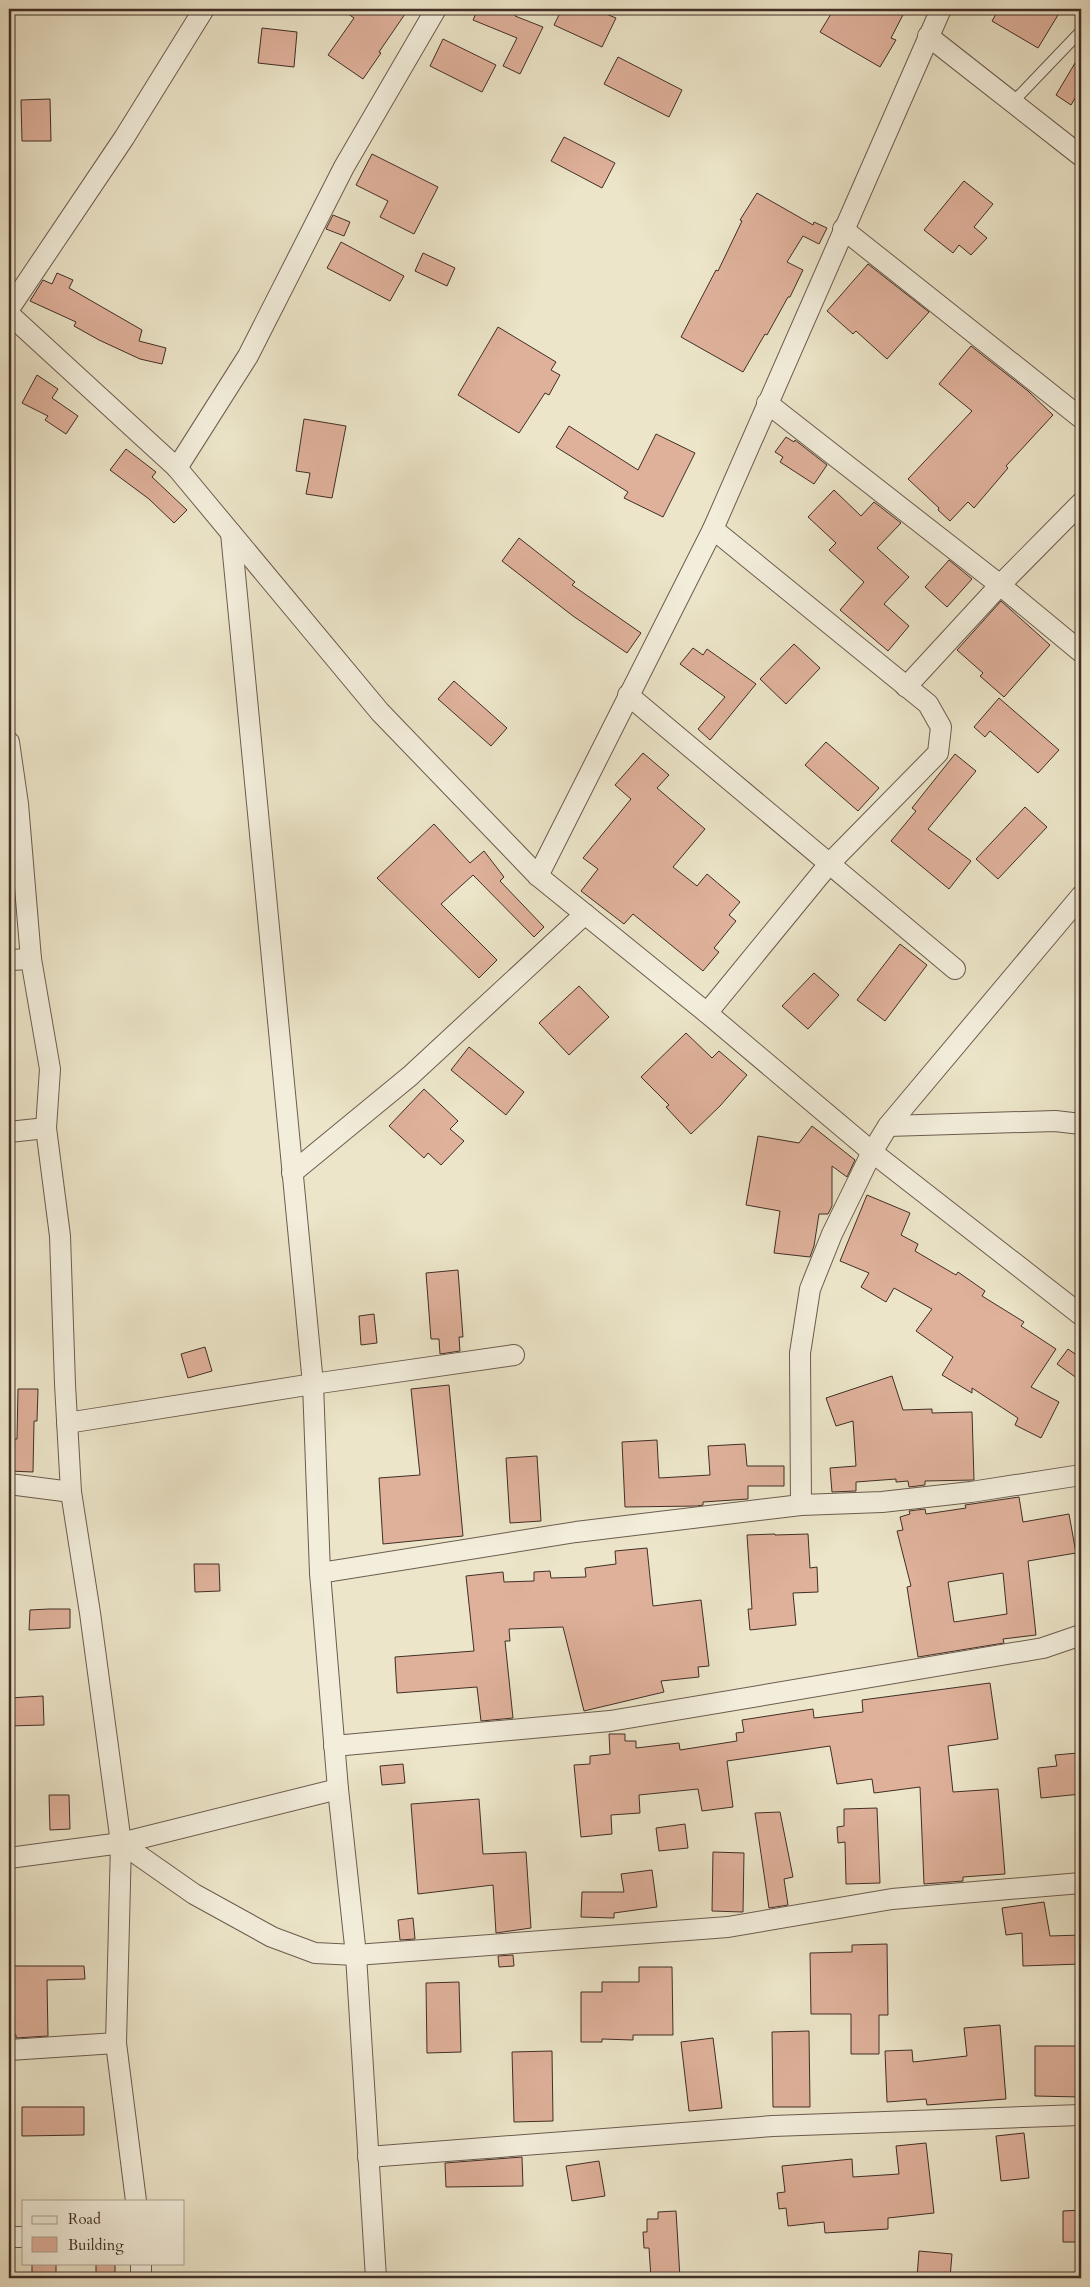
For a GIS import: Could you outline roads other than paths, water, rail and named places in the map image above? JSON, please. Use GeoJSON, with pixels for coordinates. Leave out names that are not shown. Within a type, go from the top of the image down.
{"type":"FeatureCollection","features":[{"type":"Feature","properties":{"kind":"street"},"geometry":{"type":"LineString","coordinates":[[9,309],[124,138],[204,9]]}},
{"type":"Feature","properties":{"kind":"street"},"geometry":{"type":"LineString","coordinates":[[177,468],[248,356],[344,167],[436,9]]}},
{"type":"Feature","properties":{"kind":"street"},"geometry":{"type":"LineString","coordinates":[[538,876],[713,529],[941,9]]}},
{"type":"Feature","properties":{"kind":"street"},"geometry":{"type":"LineString","coordinates":[[928,36],[1081,156]]}},
{"type":"Feature","properties":{"kind":"street"},"geometry":{"type":"LineString","coordinates":[[843,229],[1081,418]]}},
{"type":"Feature","properties":{"kind":"street"},"geometry":{"type":"LineString","coordinates":[[9,314],[177,468],[380,712],[538,876],[708,1013],[872,1152],[1081,1315]]}},
{"type":"Feature","properties":{"kind":"street"},"geometry":{"type":"LineString","coordinates":[[767,403],[1000,585],[1081,652]]}},
{"type":"Feature","properties":{"kind":"street"},"geometry":{"type":"LineString","coordinates":[[906,688],[1000,585],[1081,504]]}},
{"type":"Feature","properties":{"kind":"street"},"geometry":{"type":"LineString","coordinates":[[708,1013],[829,864],[938,753],[941,727],[928,704],[713,529]]}},
{"type":"Feature","properties":{"kind":"street"},"geometry":{"type":"LineString","coordinates":[[231,532],[312,1384],[320,1573],[338,1789],[356,1955],[376,2278]]}},
{"type":"Feature","properties":{"kind":"street"},"geometry":{"type":"LineString","coordinates":[[628,695],[955,969]]}},
{"type":"Feature","properties":{"kind":"street"},"geometry":{"type":"LineString","coordinates":[[9,742],[31,959],[50,1069],[46,1128],[60,1236],[71,1492],[90,1614],[121,1843],[116,2043],[136,2200]]}},
{"type":"Feature","properties":{"kind":"street"},"geometry":{"type":"LineString","coordinates":[[801,1504],[800,1353],[810,1289],[832,1234],[872,1152],[888,1126],[1081,896]]}},
{"type":"Feature","properties":{"kind":"street"},"geometry":{"type":"LineString","coordinates":[[292,1172],[410,1076],[584,914]]}},
{"type":"Feature","properties":{"kind":"street"},"geometry":{"type":"LineString","coordinates":[[9,960],[31,959]]}},
{"type":"Feature","properties":{"kind":"street"},"geometry":{"type":"LineString","coordinates":[[888,1126],[1055,1121],[1081,1124]]}},
{"type":"Feature","properties":{"kind":"street"},"geometry":{"type":"LineString","coordinates":[[9,1132],[46,1128]]}},
{"type":"Feature","properties":{"kind":"street"},"geometry":{"type":"LineString","coordinates":[[67,1423],[312,1384],[514,1355]]}},
{"type":"Feature","properties":{"kind":"street"},"geometry":{"type":"LineString","coordinates":[[320,1573],[576,1532],[801,1504],[882,1502],[970,1492],[1081,1475]]}},
{"type":"Feature","properties":{"kind":"street"},"geometry":{"type":"LineString","coordinates":[[9,1484],[71,1492]]}},
{"type":"Feature","properties":{"kind":"street"},"geometry":{"type":"LineString","coordinates":[[334,1746],[610,1721],[1033,1650],[1081,1635]]}},
{"type":"Feature","properties":{"kind":"street"},"geometry":{"type":"LineString","coordinates":[[9,1858],[121,1843],[338,1789]]}},
{"type":"Feature","properties":{"kind":"street"},"geometry":{"type":"LineString","coordinates":[[121,1843],[194,1894],[272,1936],[315,1953],[356,1955],[728,1927],[892,1899],[1081,1883]]}},
{"type":"Feature","properties":{"kind":"street"},"geometry":{"type":"LineString","coordinates":[[9,2050],[116,2043]]}},
{"type":"Feature","properties":{"kind":"street"},"geometry":{"type":"LineString","coordinates":[[368,2157],[773,2126],[1081,2115]]}},
{"type":"Feature","properties":{"kind":"street"},"geometry":{"type":"LineString","coordinates":[[9,2237],[22,2237]]}},
{"type":"Feature","properties":{"kind":"street"},"geometry":{"type":"LineString","coordinates":[[141,2264],[141,2278]]}},
{"type":"Feature","properties":{"kind":"lane"},"geometry":{"type":"LineString","coordinates":[[1013,102],[1081,31]]}}]}
